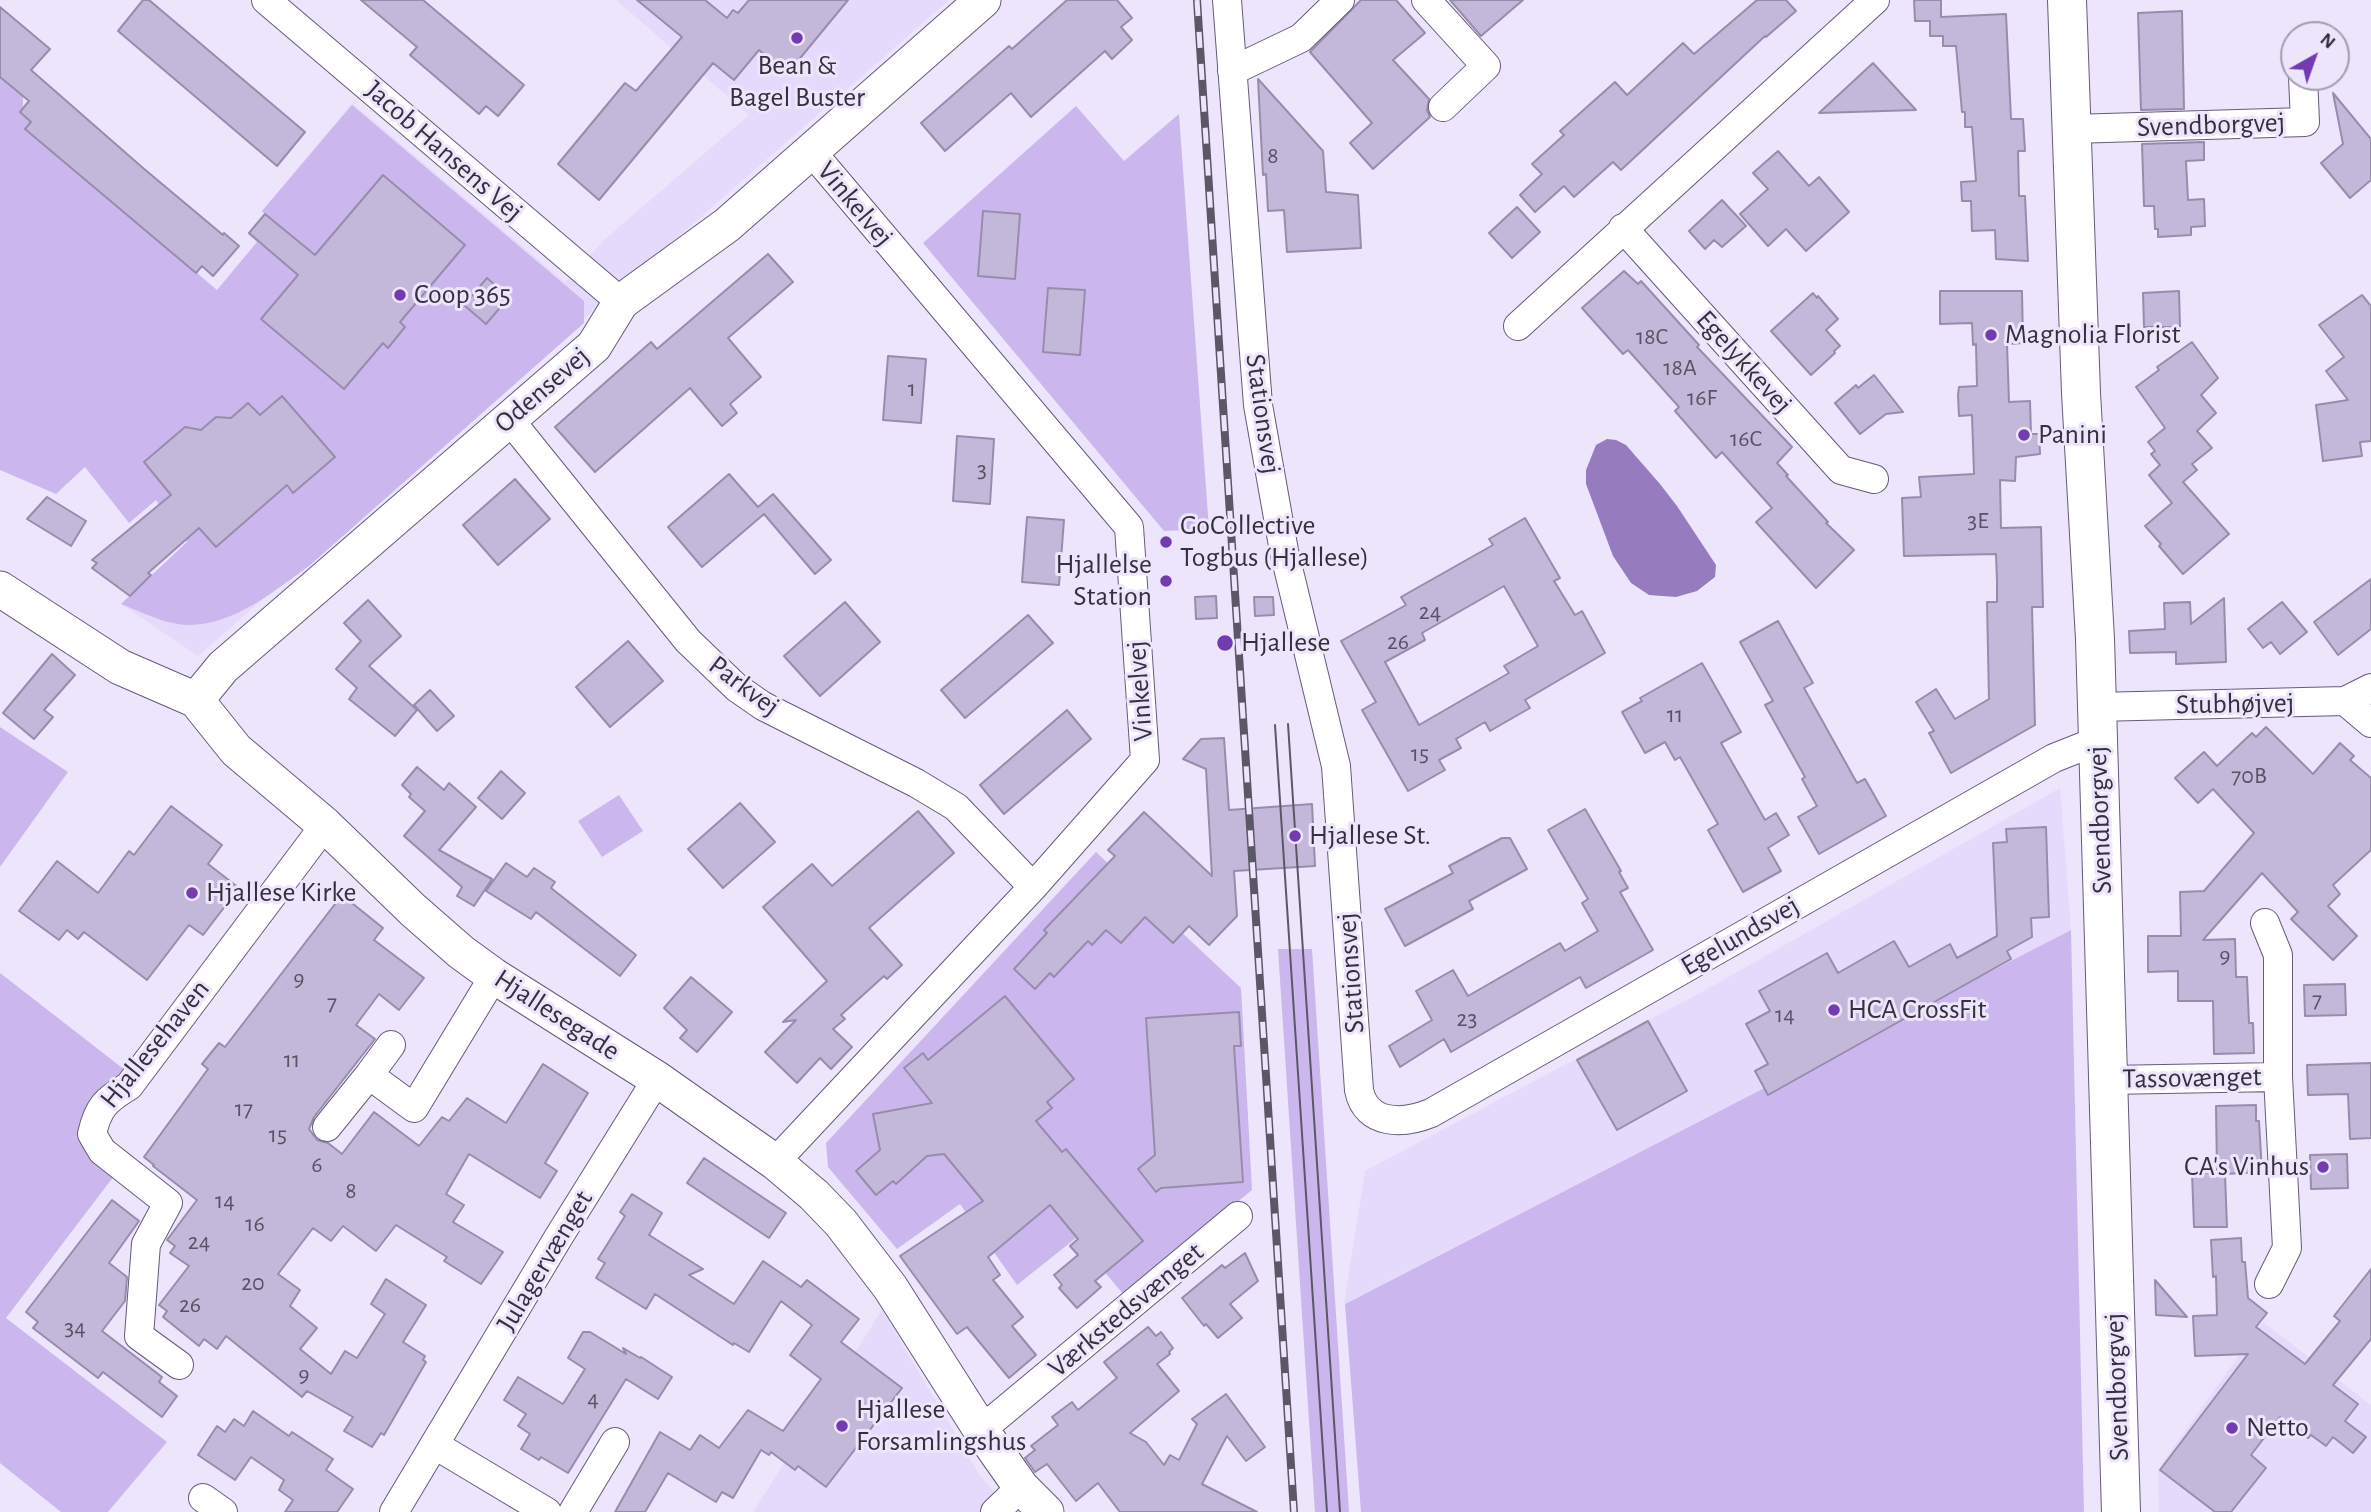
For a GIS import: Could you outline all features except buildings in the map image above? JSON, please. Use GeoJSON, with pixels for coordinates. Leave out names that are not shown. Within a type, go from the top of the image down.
{"type":"FeatureCollection","features":[{"type":"Feature","properties":{"kind":"main road","name":"Svendborgvej"},"geometry":{"type":"LineString","coordinates":[[2067,0],[2081,405],[2095,639],[2121,1512]]}},
{"type":"Feature","properties":{"kind":"street","name":"Jacob Hansens Vej"},"geometry":{"type":"LineString","coordinates":[[266,0],[621,302]]}},
{"type":"Feature","properties":{"kind":"street","name":"Odensevej"},"geometry":{"type":"LineString","coordinates":[[196,700],[223,667],[594,346],[621,302],[727,226],[983,0]]}},
{"type":"Feature","properties":{"kind":"street","name":"Stationsvej"},"geometry":{"type":"LineString","coordinates":[[1227,0],[1258,405],[1284,551],[1336,766],[1359,1090],[1365,1107],[1382,1119]]}},
{"type":"Feature","properties":{"kind":"street"},"geometry":{"type":"LineString","coordinates":[[1232,71],[1301,38],[1340,0]]}},
{"type":"Feature","properties":{"kind":"street"},"geometry":{"type":"LineString","coordinates":[[1426,0],[1486,66],[1443,107]]}},
{"type":"Feature","properties":{"kind":"street"},"geometry":{"type":"LineString","coordinates":[[1518,326],[1875,0]]}},
{"type":"Feature","properties":{"kind":"street","name":"Svendborgvej"},"geometry":{"type":"LineString","coordinates":[[2072,129],[2305,122],[2304,91]]}},
{"type":"Feature","properties":{"kind":"street","name":"Vinkelvej"},"geometry":{"type":"LineString","coordinates":[[775,1162],[1033,887],[1145,760],[1129,527],[811,151]]}},
{"type":"Feature","properties":{"kind":"street","name":"Egelykkevej"},"geometry":{"type":"LineString","coordinates":[[1623,228],[1842,470],[1874,479]]}},
{"type":"Feature","properties":{"kind":"street","name":"Parkvej"},"geometry":{"type":"LineString","coordinates":[[509,419],[688,641],[737,688],[763,706],[916,783],[956,807],[1033,887]]}},
{"type":"Feature","properties":{"kind":"street","name":"Hjallesegade"},"geometry":{"type":"LineString","coordinates":[[0,589],[120,667],[196,700],[236,750],[325,825],[413,911],[461,952],[494,976],[657,1079],[775,1162],[814,1195],[841,1223],[890,1287],[981,1430],[1021,1487],[1046,1512]]}},
{"type":"Feature","properties":{"kind":"street","name":"Stubhøjvej"},"geometry":{"type":"LineString","coordinates":[[2096,724],[2345,701],[2371,688]]}},
{"type":"Feature","properties":{"kind":"street"},"geometry":{"type":"LineString","coordinates":[[2345,701],[2371,723]]}},
{"type":"Feature","properties":{"kind":"street","name":"Egelundsvej"},"geometry":{"type":"LineString","coordinates":[[1382,1119],[1409,1120],[1432,1113],[2054,758],[2096,724]]}},
{"type":"Feature","properties":{"kind":"street","name":"Hjallesehaven"},"geometry":{"type":"LineString","coordinates":[[178,1365],[139,1336],[146,1244],[168,1203],[102,1151],[92,1134],[96,1118],[107,1099],[129,1086],[325,825]]}},
{"type":"Feature","properties":{"kind":"street","name":"Tassovænget"},"geometry":{"type":"LineString","coordinates":[[2264,923],[2278,955],[2278,1077],[2287,1248],[2269,1284]]}},
{"type":"Feature","properties":{"kind":"street"},"geometry":{"type":"LineString","coordinates":[[369,1075],[414,1108],[494,976]]}},
{"type":"Feature","properties":{"kind":"street"},"geometry":{"type":"LineString","coordinates":[[327,1127],[391,1045]]}},
{"type":"Feature","properties":{"kind":"street","name":"Tassovænget"},"geometry":{"type":"LineString","coordinates":[[2107,1080],[2278,1077]]}},
{"type":"Feature","properties":{"kind":"street","name":"Julagervænget"},"geometry":{"type":"LineString","coordinates":[[394,1512],[657,1079]]}},
{"type":"Feature","properties":{"kind":"street","name":"Værkstedsvænget"},"geometry":{"type":"LineString","coordinates":[[981,1430],[1238,1216]]}},
{"type":"Feature","properties":{"kind":"street"},"geometry":{"type":"LineString","coordinates":[[573,1512],[615,1442]]}},
{"type":"Feature","properties":{"kind":"street"},"geometry":{"type":"LineString","coordinates":[[435,1445],[547,1512]]}},
{"type":"Feature","properties":{"kind":"street"},"geometry":{"type":"LineString","coordinates":[[995,1512],[1021,1487]]}},
{"type":"Feature","properties":{"kind":"shaded area"},"geometry":{"type":"Polygon","coordinates":[[[616,0],[949,0],[198,656],[121,604],[187,542],[155,500],[129,523],[218,289],[257,242],[248,234],[265,214],[262,211],[352,103],[565,282],[604,240],[749,115],[616,0]]]}},
{"type":"Feature","properties":{"kind":"shaded area"},"geometry":{"type":"Polygon","coordinates":[[[0,75],[23,94],[23,115],[34,124],[29,130],[217,290],[257,242],[248,234],[265,214],[262,211],[352,105],[584,301],[584,323],[309,566],[268,596],[222,619],[189,625],[163,620],[121,604],[187,542],[156,500],[129,523],[85,467],[56,494],[0,470],[0,75]]]}},
{"type":"Feature","properties":{"kind":"shaded area"},"geometry":{"type":"Polygon","coordinates":[[[1076,106],[1124,161],[1179,114],[1209,529],[1164,531],[923,243],[1076,106]]]}},
{"type":"Feature","properties":{"kind":"shaded area"},"geometry":{"type":"Polygon","coordinates":[[[1607,439],[1626,445],[1660,484],[1716,565],[1715,577],[1697,591],[1676,597],[1649,595],[1631,583],[1613,556],[1586,484],[1586,470],[1596,445],[1607,439]]]}},
{"type":"Feature","properties":{"kind":"shaded area"},"geometry":{"type":"Polygon","coordinates":[[[0,727],[68,772],[0,867],[0,727]]]}},
{"type":"Feature","properties":{"kind":"shaded area"},"geometry":{"type":"Polygon","coordinates":[[[2060,788],[2071,930],[1344,1304],[1365,1171],[1711,987],[2060,788]]]}},
{"type":"Feature","properties":{"kind":"shaded area"},"geometry":{"type":"Polygon","coordinates":[[[619,795],[643,831],[602,857],[578,821],[619,795]]]}},
{"type":"Feature","properties":{"kind":"shaded area"},"geometry":{"type":"Polygon","coordinates":[[[1096,852],[1241,988],[1252,1190],[1124,1295],[1076,1238],[1017,1285],[960,1204],[897,1249],[828,1167],[826,1143],[1096,852]]]}},
{"type":"Feature","properties":{"kind":"shaded area"},"geometry":{"type":"Polygon","coordinates":[[[2071,930],[2084,1512],[1361,1512],[1345,1304],[2071,930]]]}},
{"type":"Feature","properties":{"kind":"shaded area"},"geometry":{"type":"Polygon","coordinates":[[[1278,949],[1312,949],[1349,1512],[1315,1512],[1278,949]]]}},
{"type":"Feature","properties":{"kind":"shaded area"},"geometry":{"type":"Polygon","coordinates":[[[0,973],[125,1070],[103,1091],[83,1124],[114,1176],[6,1318],[167,1442],[108,1512],[61,1512],[0,1463],[0,973]]]}},
{"type":"Feature","properties":{"kind":"shaded area"},"geometry":{"type":"Polygon","coordinates":[[[882,1310],[979,1474],[1011,1512],[753,1512],[882,1310]]]}},
{"type":"Feature","properties":{"kind":"shaded area"},"geometry":{"type":"Polygon","coordinates":[[[2263,1322],[2371,1405],[2371,1512],[2159,1512],[2158,1469],[2263,1322]]]}},
{"type":"Feature","properties":{"kind":"tram line"},"geometry":{"type":"LineString","coordinates":[[1288,724],[1340,1512]]}},
{"type":"Feature","properties":{"kind":"tram line"},"geometry":{"type":"LineString","coordinates":[[1275,725],[1327,1512]]}},
{"type":"Feature","properties":{"kind":"railway"},"geometry":{"type":"LineString","coordinates":[[1197,0],[1294,1512]]}},
{"type":"Feature","properties":{"kind":"place","name":"Bean & Bagel Buster"},"geometry":{"type":"Point","coordinates":[797,38]}},
{"type":"Feature","properties":{"kind":"place","name":"Coop 365"},"geometry":{"type":"Point","coordinates":[400,295]}},
{"type":"Feature","properties":{"kind":"place","name":"Magnolia Florist"},"geometry":{"type":"Point","coordinates":[1991,335]}},
{"type":"Feature","properties":{"kind":"place","name":"Panini"},"geometry":{"type":"Point","coordinates":[2024,435]}},
{"type":"Feature","properties":{"kind":"place","name":"GoCollective Togbus (Hjallese)"},"geometry":{"type":"Point","coordinates":[1166,542]}},
{"type":"Feature","properties":{"kind":"place","name":"Hjallelse Station"},"geometry":{"type":"Point","coordinates":[1166,581]}},
{"type":"Feature","properties":{"kind":"place","name":"Hjallese"},"geometry":{"type":"Point","coordinates":[1225,643]}},
{"type":"Feature","properties":{"kind":"place","name":"Hjallese St."},"geometry":{"type":"Point","coordinates":[1295,836]}},
{"type":"Feature","properties":{"kind":"place","name":"Hjallese Kirke"},"geometry":{"type":"Point","coordinates":[192,893]}},
{"type":"Feature","properties":{"kind":"place","name":"HCA CrossFit"},"geometry":{"type":"Point","coordinates":[1834,1010]}},
{"type":"Feature","properties":{"kind":"place","name":"CA's Vinhus"},"geometry":{"type":"Point","coordinates":[2323,1167]}},
{"type":"Feature","properties":{"kind":"place","name":"Hjallese Forsamlingshus"},"geometry":{"type":"Point","coordinates":[842,1426]}},
{"type":"Feature","properties":{"kind":"place","name":"Netto"},"geometry":{"type":"Point","coordinates":[2232,1428]}}]}
